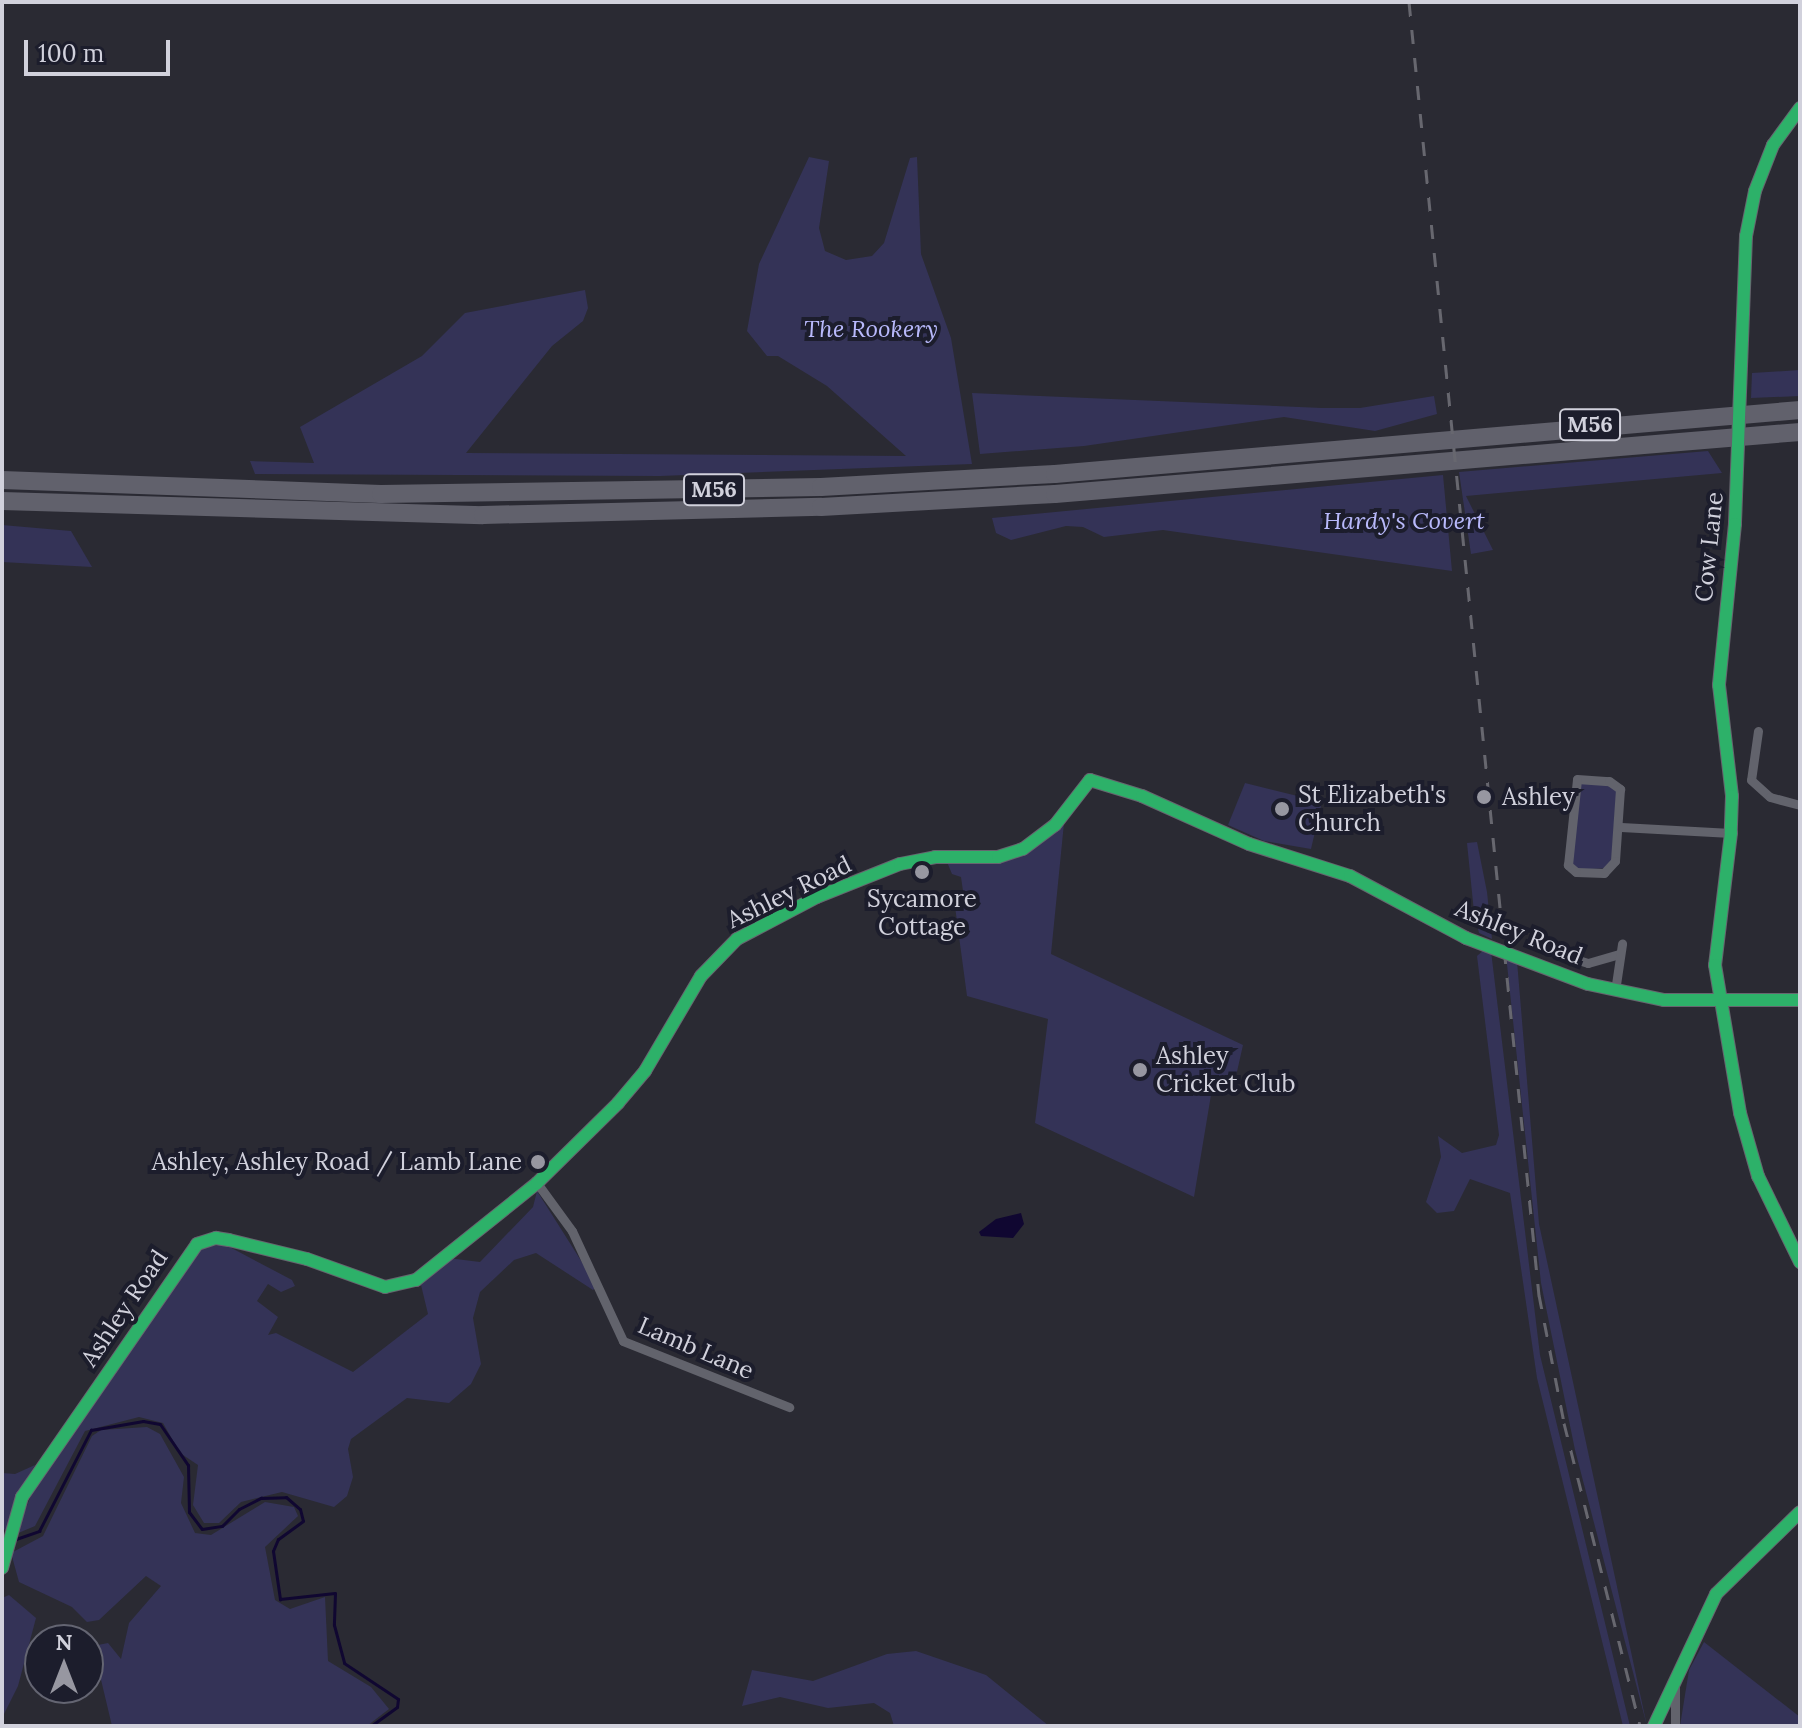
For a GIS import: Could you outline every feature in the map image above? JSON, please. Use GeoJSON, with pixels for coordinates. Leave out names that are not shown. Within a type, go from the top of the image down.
{"type":"FeatureCollection","features":[{"type":"Feature","properties":{"kind":"highway","name":"M56"},"geometry":{"type":"LineString","coordinates":[[2,480],[381,494],[717,490],[1055,474],[1470,435],[1800,410]]}},
{"type":"Feature","properties":{"kind":"highway","name":"M56"},"geometry":{"type":"LineString","coordinates":[[2,501],[379,514],[717,511],[1055,494],[1710,437],[1800,432]]}},
{"type":"Feature","properties":{"kind":"street","name":"Cow Lane"},"geometry":{"type":"LineString","coordinates":[[1800,108],[1768,156],[1746,236],[1735,524],[1719,662],[1730,774],[1731,833],[1715,965],[1718,1002],[1758,1176],[1800,1262]]}},
{"type":"Feature","properties":{"kind":"street"},"geometry":{"type":"LineString","coordinates":[[1758,731],[1750,775],[1762,793],[1800,805]]}},
{"type":"Feature","properties":{"kind":"street"},"geometry":{"type":"LineString","coordinates":[[1730,774],[1750,775]]}},
{"type":"Feature","properties":{"kind":"street"},"geometry":{"type":"LineString","coordinates":[[1577,779],[1617,785],[1621,827],[1611,868],[1596,874],[1571,870],[1566,858],[1577,779]]}},
{"type":"Feature","properties":{"kind":"street","name":"Ashley Road"},"geometry":{"type":"LineString","coordinates":[[2,1568],[13,1524],[31,1482],[197,1244],[216,1238],[400,1287],[416,1280],[537,1183],[633,1088],[701,976],[750,930],[900,864],[1013,853],[1055,825],[1090,780],[1142,796],[1249,844],[1350,876],[1485,945],[1615,991],[1718,1002],[1800,1000]]}},
{"type":"Feature","properties":{"kind":"street"},"geometry":{"type":"LineString","coordinates":[[1621,827],[1731,833]]}},
{"type":"Feature","properties":{"kind":"street"},"geometry":{"type":"LineString","coordinates":[[1563,955],[1588,963],[1621,949],[1615,991]]}},
{"type":"Feature","properties":{"kind":"street","name":"Lamb Lane"},"geometry":{"type":"LineString","coordinates":[[537,1183],[572,1231],[623,1341],[789,1407]]}},
{"type":"Feature","properties":{"kind":"street"},"geometry":{"type":"LineString","coordinates":[[1654,1726],[1716,1594],[1800,1512]]}},
{"type":"Feature","properties":{"kind":"street"},"geometry":{"type":"LineString","coordinates":[[1675,1686],[1675,1726]]}},
{"type":"Feature","properties":{"kind":"green space","name":"The Rookery"},"geometry":{"type":"Polygon","coordinates":[[[809,157],[829,161],[819,228],[825,251],[846,260],[872,256],[884,243],[910,158],[917,157],[921,254],[951,338],[972,464],[660,476],[255,474],[250,461],[314,463],[300,427],[422,356],[465,313],[585,290],[588,308],[583,321],[552,346],[466,453],[906,456],[827,386],[778,356],[767,356],[747,331],[759,264],[809,157]]]}},
{"type":"Feature","properties":{"kind":"green space"},"geometry":{"type":"Polygon","coordinates":[[[1800,370],[1800,396],[1751,398],[1752,373],[1800,370]]]}},
{"type":"Feature","properties":{"kind":"green space"},"geometry":{"type":"Polygon","coordinates":[[[972,393],[1322,408],[1360,408],[1434,396],[1437,414],[1375,431],[1284,417],[1084,446],[980,454],[972,393]]]}},
{"type":"Feature","properties":{"kind":"green space"},"geometry":{"type":"Polygon","coordinates":[[[1708,451],[1722,473],[1466,496],[1493,550],[1471,554],[1459,472],[1708,451]]]}},
{"type":"Feature","properties":{"kind":"green space","name":"Hardy's Covert"},"geometry":{"type":"Polygon","coordinates":[[[1443,475],[1452,571],[1163,530],[1104,537],[1083,527],[1066,526],[1011,540],[996,533],[992,518],[1443,475]]]}},
{"type":"Feature","properties":{"kind":"green space"},"geometry":{"type":"Polygon","coordinates":[[[2,525],[71,531],[92,567],[2,562],[2,525]]]}},
{"type":"Feature","properties":{"kind":"green space"},"geometry":{"type":"Polygon","coordinates":[[[1575,781],[1617,785],[1611,868],[1571,870],[1575,781]]]}},
{"type":"Feature","properties":{"kind":"green space"},"geometry":{"type":"Polygon","coordinates":[[[1245,783],[1322,802],[1311,849],[1264,841],[1228,825],[1245,783]]]}},
{"type":"Feature","properties":{"kind":"green space","name":"Ashley Cricket Club"},"geometry":{"type":"Polygon","coordinates":[[[1064,823],[1051,954],[1243,1045],[1232,1094],[1211,1095],[1194,1197],[1035,1123],[1048,1019],[967,996],[954,899],[963,891],[961,877],[952,874],[947,862],[987,863],[1064,823]]]}},
{"type":"Feature","properties":{"kind":"green space"},"geometry":{"type":"Polygon","coordinates":[[[1477,842],[1492,939],[1479,933],[1474,912],[1467,843],[1477,842]]]}},
{"type":"Feature","properties":{"kind":"green space"},"geometry":{"type":"Polygon","coordinates":[[[1485,949],[1491,951],[1540,1355],[1630,1726],[1623,1726],[1537,1378],[1510,1193],[1470,1179],[1454,1211],[1437,1213],[1426,1202],[1441,1157],[1438,1136],[1462,1153],[1496,1145],[1499,1135],[1477,956],[1485,949]]]}},
{"type":"Feature","properties":{"kind":"green space"},"geometry":{"type":"Polygon","coordinates":[[[1506,955],[1517,961],[1539,1224],[1647,1726],[1575,1450],[1541,1283],[1506,955]]]}},
{"type":"Feature","properties":{"kind":"green space"},"geometry":{"type":"Polygon","coordinates":[[[537,1191],[597,1286],[593,1290],[536,1253],[514,1260],[480,1292],[473,1318],[481,1364],[471,1384],[449,1403],[407,1398],[351,1439],[348,1449],[353,1477],[347,1496],[334,1507],[282,1492],[241,1502],[219,1523],[204,1523],[193,1505],[198,1465],[180,1453],[163,1423],[139,1417],[85,1431],[35,1526],[16,1534],[33,1490],[202,1248],[224,1244],[292,1280],[295,1286],[281,1292],[268,1284],[257,1301],[278,1317],[268,1335],[276,1333],[353,1372],[428,1314],[421,1285],[448,1258],[480,1262],[533,1207],[537,1191]]]}},
{"type":"Feature","properties":{"kind":"green space"},"geometry":{"type":"Polygon","coordinates":[[[147,1427],[160,1434],[184,1477],[181,1503],[195,1533],[211,1535],[265,1502],[294,1507],[298,1516],[265,1547],[275,1600],[290,1609],[325,1597],[328,1661],[371,1687],[389,1709],[367,1726],[112,1726],[104,1692],[104,1644],[108,1643],[121,1659],[129,1623],[161,1586],[146,1576],[99,1620],[87,1622],[72,1607],[19,1582],[11,1553],[43,1536],[92,1436],[101,1430],[147,1427]]]}},
{"type":"Feature","properties":{"kind":"green space"},"geometry":{"type":"Polygon","coordinates":[[[35,1465],[14,1501],[7,1531],[2,1528],[2,1473],[15,1474],[35,1465]]]}},
{"type":"Feature","properties":{"kind":"green space"},"geometry":{"type":"Polygon","coordinates":[[[9,1595],[36,1618],[34,1624],[24,1624],[24,1663],[18,1686],[2,1718],[2,1598],[9,1595]]]}},
{"type":"Feature","properties":{"kind":"green space"},"geometry":{"type":"Polygon","coordinates":[[[1704,1642],[1800,1717],[1800,1726],[1680,1726],[1689,1670],[1704,1642]]]}},
{"type":"Feature","properties":{"kind":"green space"},"geometry":{"type":"Polygon","coordinates":[[[916,1651],[986,1675],[1049,1726],[894,1726],[890,1713],[874,1703],[828,1708],[780,1697],[742,1706],[752,1670],[813,1681],[887,1654],[916,1651]]]}},
{"type":"Feature","properties":{"kind":"shaded area"},"geometry":{"type":"Polygon","coordinates":[[[1021,1213],[1024,1224],[1013,1238],[981,1236],[979,1232],[996,1219],[1021,1213]]]}},
{"type":"Feature","properties":{"kind":"waterway"},"geometry":{"type":"LineString","coordinates":[[13,1540],[39,1531],[91,1430],[143,1421],[160,1424],[188,1465],[189,1512],[202,1529],[222,1526],[239,1509],[261,1498],[286,1497],[300,1509],[303,1521],[278,1539],[273,1551],[280,1599],[335,1593],[334,1625],[344,1663],[398,1699],[397,1707],[371,1726]]}},
{"type":"Feature","properties":{"kind":"railway"},"geometry":{"type":"LineString","coordinates":[[1409,2],[1539,1295],[1564,1423],[1640,1726]]}},
{"type":"Feature","properties":{"kind":"cycle path"},"geometry":{"type":"LineString","coordinates":[[1800,108],[1773,145],[1755,191],[1746,236],[1735,524],[1719,685],[1732,796],[1731,833],[1715,965],[1740,1113],[1758,1176],[1800,1262]]}},
{"type":"Feature","properties":{"kind":"cycle path"},"geometry":{"type":"LineString","coordinates":[[2,1568],[22,1497],[197,1244],[216,1238],[229,1240],[307,1259],[385,1287],[416,1280],[537,1183],[618,1103],[645,1071],[701,976],[737,939],[817,897],[900,864],[935,857],[998,857],[1023,849],[1055,825],[1090,780],[1142,796],[1249,844],[1350,876],[1466,938],[1588,984],[1664,1000],[1800,1000]]}},
{"type":"Feature","properties":{"kind":"cycle path"},"geometry":{"type":"LineString","coordinates":[[1654,1726],[1716,1594],[1800,1512]]}},
{"type":"Feature","properties":{"kind":"place","name":"Ashley"},"geometry":{"type":"Point","coordinates":[1484,797]}},
{"type":"Feature","properties":{"kind":"place","name":"St Elizabeth's Church"},"geometry":{"type":"Point","coordinates":[1282,809]}},
{"type":"Feature","properties":{"kind":"place","name":"Sycamore Cottage"},"geometry":{"type":"Point","coordinates":[922,872]}},
{"type":"Feature","properties":{"kind":"place","name":"Ashley Cricket Club"},"geometry":{"type":"Point","coordinates":[1140,1070]}},
{"type":"Feature","properties":{"kind":"place","name":"Ashley, Ashley Road / Lamb Lane"},"geometry":{"type":"Point","coordinates":[538,1162]}}]}
